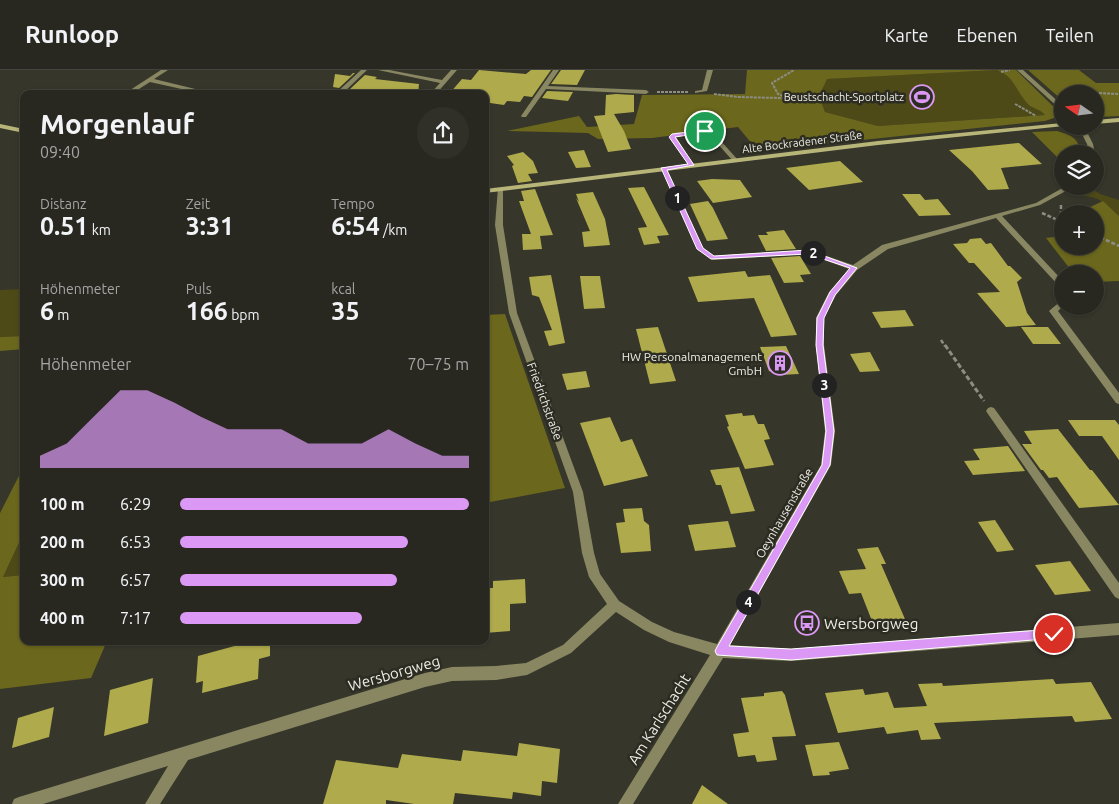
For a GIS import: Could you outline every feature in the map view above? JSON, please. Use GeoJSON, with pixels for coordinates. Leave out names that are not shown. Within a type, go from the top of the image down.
{"type":"FeatureCollection","features":[{"type":"Feature","properties":{"kind":"street"},"geometry":{"type":"LineString","coordinates":[[133,90],[165,70]]}},
{"type":"Feature","properties":{"kind":"street"},"geometry":{"type":"LineString","coordinates":[[342,90],[364,70]]}},
{"type":"Feature","properties":{"kind":"street"},"geometry":{"type":"LineString","coordinates":[[381,70],[444,82]]}},
{"type":"Feature","properties":{"kind":"street"},"geometry":{"type":"LineString","coordinates":[[437,90],[454,70]]}},
{"type":"Feature","properties":{"kind":"street"},"geometry":{"type":"LineString","coordinates":[[524,116],[556,70]]}},
{"type":"Feature","properties":{"kind":"street"},"geometry":{"type":"LineString","coordinates":[[697,92],[704,91],[710,70]]}},
{"type":"Feature","properties":{"kind":"street"},"geometry":{"type":"LineString","coordinates":[[1020,70],[1054,101]]}},
{"type":"Feature","properties":{"kind":"street"},"geometry":{"type":"LineString","coordinates":[[149,80],[195,90]]}},
{"type":"Feature","properties":{"kind":"street"},"geometry":{"type":"LineString","coordinates":[[543,87],[646,92]]}},
{"type":"Feature","properties":{"kind":"street"},"geometry":{"type":"LineString","coordinates":[[1104,121],[1119,120]]}},
{"type":"Feature","properties":{"kind":"street"},"geometry":{"type":"LineString","coordinates":[[0,126],[20,130]]}},
{"type":"Feature","properties":{"kind":"street","name":"Alte Bockradener Straße"},"geometry":{"type":"LineString","coordinates":[[489,190],[734,160],[1054,126]]}},
{"type":"Feature","properties":{"kind":"street"},"geometry":{"type":"LineString","coordinates":[[692,165],[672,137],[674,135],[710,132],[734,160]]}},
{"type":"Feature","properties":{"kind":"street","name":"Friedrichstraße"},"geometry":{"type":"LineString","coordinates":[[500,189],[499,225],[513,313],[578,492],[588,553],[595,577],[615,605]]}},
{"type":"Feature","properties":{"kind":"street","name":"Oeynhausenstraße"},"geometry":{"type":"LineString","coordinates":[[720,651],[826,465],[830,431],[820,345],[820,318],[832,294],[854,268],[885,248],[1038,204],[1056,195]]}},
{"type":"Feature","properties":{"kind":"street"},"geometry":{"type":"LineString","coordinates":[[998,216],[1054,276]]}},
{"type":"Feature","properties":{"kind":"street"},"geometry":{"type":"LineString","coordinates":[[713,258],[808,252],[854,268]]}},
{"type":"Feature","properties":{"kind":"street"},"geometry":{"type":"LineString","coordinates":[[1056,315],[1119,400]]}},
{"type":"Feature","properties":{"kind":"street"},"geometry":{"type":"LineString","coordinates":[[991,412],[1119,593]]}},
{"type":"Feature","properties":{"kind":"street"},"geometry":{"type":"LineString","coordinates":[[615,605],[648,626],[673,638],[720,651],[791,654],[1119,629]]}},
{"type":"Feature","properties":{"kind":"street","name":"Wersborgweg"},"geometry":{"type":"LineString","coordinates":[[19,804],[425,680],[452,674],[496,673],[527,669],[567,649],[615,605]]}},
{"type":"Feature","properties":{"kind":"street","name":"Am Karlschacht"},"geometry":{"type":"LineString","coordinates":[[625,804],[720,651]]}},
{"type":"Feature","properties":{"kind":"street"},"geometry":{"type":"LineString","coordinates":[[152,804],[183,754]]}},
{"type":"Feature","properties":{"kind":"path"},"geometry":{"type":"LineString","coordinates":[[788,98],[778,94],[772,83],[794,70]]}},
{"type":"Feature","properties":{"kind":"path"},"geometry":{"type":"LineString","coordinates":[[1001,72],[1011,70]]}},
{"type":"Feature","properties":{"kind":"path"},"geometry":{"type":"LineString","coordinates":[[704,91],[738,97],[820,98]]}},
{"type":"Feature","properties":{"kind":"path"},"geometry":{"type":"LineString","coordinates":[[646,92],[697,92]]}},
{"type":"Feature","properties":{"kind":"path"},"geometry":{"type":"LineString","coordinates":[[1104,94],[1119,94]]}},
{"type":"Feature","properties":{"kind":"path"},"geometry":{"type":"LineString","coordinates":[[664,168],[700,249],[713,258]]}},
{"type":"Feature","properties":{"kind":"path"},"geometry":{"type":"LineString","coordinates":[[1104,239],[1119,246]]}},
{"type":"Feature","properties":{"kind":"path"},"geometry":{"type":"LineString","coordinates":[[941,340],[991,412]]}},
{"type":"Feature","properties":{"kind":"shaded area"},"geometry":{"type":"Polygon","coordinates":[[[747,70],[997,70],[1016,70],[1054,107],[1054,118],[1045,121],[758,151],[738,127],[652,138],[598,139],[588,133],[507,131],[579,116],[587,127],[634,124],[642,95],[745,94],[747,70]],[[997,70],[827,79],[819,96],[825,112],[878,126],[1045,115],[1028,104],[1012,81],[997,70]]]}},
{"type":"Feature","properties":{"kind":"shaded area","name":"Beustschacht-Sportplatz"},"geometry":{"type":"Polygon","coordinates":[[[997,70],[1012,81],[1031,106],[1046,115],[878,126],[825,112],[819,96],[826,79],[997,70]]]}},
{"type":"Feature","properties":{"kind":"shaded area"},"geometry":{"type":"Polygon","coordinates":[[[1028,70],[1079,70],[1096,83],[1119,83],[1119,116],[1104,117],[1104,85],[1054,85],[1054,93],[1028,70]]]}},
{"type":"Feature","properties":{"kind":"shaded area"},"geometry":{"type":"Polygon","coordinates":[[[1054,131],[1054,135],[1068,135],[1074,138],[1078,145],[1054,145],[1054,154],[1032,132],[1054,131]]]}},
{"type":"Feature","properties":{"kind":"shaded area"},"geometry":{"type":"Polygon","coordinates":[[[1103,195],[1119,200],[1119,216],[1100,200],[1089,196],[1076,196],[1103,195]]]}},
{"type":"Feature","properties":{"kind":"shaded area"},"geometry":{"type":"Polygon","coordinates":[[[1103,201],[1119,216],[1119,281],[1104,282],[1104,265],[1067,265],[1059,255],[1104,255],[1104,205],[1094,205],[1103,201]]]}},
{"type":"Feature","properties":{"kind":"shaded area"},"geometry":{"type":"Polygon","coordinates":[[[1054,237],[1054,248],[1046,238],[1054,237]]]}},
{"type":"Feature","properties":{"kind":"shaded area"},"geometry":{"type":"Polygon","coordinates":[[[20,289],[20,336],[0,337],[0,290],[20,289]]]}},
{"type":"Feature","properties":{"kind":"shaded area"},"geometry":{"type":"Polygon","coordinates":[[[505,314],[565,488],[489,502],[489,315],[505,314]]]}},
{"type":"Feature","properties":{"kind":"shaded area"},"geometry":{"type":"Polygon","coordinates":[[[20,336],[20,349],[0,351],[0,337],[20,336]]]}},
{"type":"Feature","properties":{"kind":"shaded area"},"geometry":{"type":"Polygon","coordinates":[[[20,474],[20,541],[3,577],[20,575],[20,645],[105,645],[91,678],[0,689],[0,513],[20,474]]]}},
{"type":"Feature","properties":{"kind":"shaded area"},"geometry":{"type":"Polygon","coordinates":[[[20,541],[20,575],[3,577],[20,541]]]}},
{"type":"Feature","properties":{"kind":"building"},"geometry":{"type":"Polygon","coordinates":[[[479,70],[526,74],[531,70],[551,70],[532,97],[524,96],[520,102],[507,101],[504,105],[490,103],[489,90],[452,90],[462,79],[471,80],[479,70]]]}},
{"type":"Feature","properties":{"kind":"building"},"geometry":{"type":"Polygon","coordinates":[[[561,70],[585,70],[577,85],[551,84],[561,70]]]}},
{"type":"Feature","properties":{"kind":"building"},"geometry":{"type":"Polygon","coordinates":[[[355,73],[339,88],[333,87],[335,74],[350,76],[355,73]]]}},
{"type":"Feature","properties":{"kind":"building"},"geometry":{"type":"Polygon","coordinates":[[[365,75],[377,77],[375,79],[419,84],[418,90],[350,89],[365,75]]]}},
{"type":"Feature","properties":{"kind":"building"},"geometry":{"type":"Polygon","coordinates":[[[547,91],[573,92],[568,101],[542,98],[547,91]]]}},
{"type":"Feature","properties":{"kind":"building"},"geometry":{"type":"Polygon","coordinates":[[[606,95],[634,95],[634,112],[614,114],[624,131],[631,149],[608,152],[594,116],[605,115],[606,95]]]}},
{"type":"Feature","properties":{"kind":"building"},"geometry":{"type":"Polygon","coordinates":[[[1019,143],[1042,164],[1001,168],[1009,189],[988,190],[972,171],[949,150],[1019,143]]]}},
{"type":"Feature","properties":{"kind":"building"},"geometry":{"type":"Polygon","coordinates":[[[584,150],[591,167],[576,168],[568,152],[584,150]]]}},
{"type":"Feature","properties":{"kind":"building"},"geometry":{"type":"Polygon","coordinates":[[[523,152],[533,161],[538,173],[528,174],[532,181],[518,183],[512,166],[514,165],[507,156],[523,152]]]}},
{"type":"Feature","properties":{"kind":"building"},"geometry":{"type":"Polygon","coordinates":[[[840,161],[863,182],[809,190],[786,168],[840,161]]]}},
{"type":"Feature","properties":{"kind":"building"},"geometry":{"type":"Polygon","coordinates":[[[712,179],[740,180],[752,197],[713,203],[697,181],[712,179]]]}},
{"type":"Feature","properties":{"kind":"building"},"geometry":{"type":"Polygon","coordinates":[[[644,187],[669,235],[657,236],[660,243],[644,245],[638,228],[647,227],[628,188],[644,187]]]}},
{"type":"Feature","properties":{"kind":"building"},"geometry":{"type":"Polygon","coordinates":[[[535,189],[553,235],[540,236],[542,249],[523,250],[522,234],[531,234],[519,201],[524,201],[521,191],[535,189]]]}},
{"type":"Feature","properties":{"kind":"building"},"geometry":{"type":"Polygon","coordinates":[[[593,192],[605,219],[610,245],[584,247],[582,232],[590,231],[576,194],[593,192]]]}},
{"type":"Feature","properties":{"kind":"building"},"geometry":{"type":"Polygon","coordinates":[[[902,194],[920,194],[925,200],[938,199],[951,215],[919,216],[902,194]]]}},
{"type":"Feature","properties":{"kind":"building"},"geometry":{"type":"Polygon","coordinates":[[[708,201],[728,239],[707,241],[690,204],[708,201]]]}},
{"type":"Feature","properties":{"kind":"building"},"geometry":{"type":"Polygon","coordinates":[[[784,230],[796,249],[766,251],[758,235],[768,235],[766,232],[784,230]]]}},
{"type":"Feature","properties":{"kind":"building"},"geometry":{"type":"Polygon","coordinates":[[[981,238],[986,244],[991,243],[1008,266],[1022,278],[1017,282],[1027,313],[1036,325],[1006,327],[977,293],[1000,292],[974,263],[969,263],[953,244],[967,243],[970,239],[981,238]]]}},
{"type":"Feature","properties":{"kind":"building"},"geometry":{"type":"Polygon","coordinates":[[[800,256],[811,274],[800,275],[804,282],[784,283],[771,258],[800,256]]]}},
{"type":"Feature","properties":{"kind":"building"},"geometry":{"type":"Polygon","coordinates":[[[745,271],[748,277],[770,275],[797,335],[771,337],[754,298],[698,302],[688,277],[745,271]]]}},
{"type":"Feature","properties":{"kind":"building"},"geometry":{"type":"Polygon","coordinates":[[[551,275],[565,343],[549,346],[544,331],[552,330],[539,297],[532,295],[529,277],[551,275]]]}},
{"type":"Feature","properties":{"kind":"building"},"geometry":{"type":"Polygon","coordinates":[[[580,276],[600,276],[605,308],[584,309],[580,276]]]}},
{"type":"Feature","properties":{"kind":"building"},"geometry":{"type":"Polygon","coordinates":[[[905,310],[914,326],[881,328],[872,312],[905,310]]]}},
{"type":"Feature","properties":{"kind":"building"},"geometry":{"type":"Polygon","coordinates":[[[658,327],[676,381],[650,384],[636,329],[658,327]]]}},
{"type":"Feature","properties":{"kind":"building"},"geometry":{"type":"Polygon","coordinates":[[[1021,327],[1048,327],[1061,344],[1033,344],[1021,327]]]}},
{"type":"Feature","properties":{"kind":"building","name":"HW Personalmanagement GmbH"},"geometry":{"type":"Polygon","coordinates":[[[786,346],[799,374],[779,375],[769,371],[760,347],[786,346]]]}},
{"type":"Feature","properties":{"kind":"building"},"geometry":{"type":"Polygon","coordinates":[[[870,352],[880,371],[860,372],[850,354],[870,352]]]}},
{"type":"Feature","properties":{"kind":"building"},"geometry":{"type":"Polygon","coordinates":[[[586,371],[590,387],[567,390],[562,374],[586,371]]]}},
{"type":"Feature","properties":{"kind":"building"},"geometry":{"type":"Polygon","coordinates":[[[742,413],[743,416],[754,415],[758,424],[764,424],[770,439],[764,440],[774,465],[745,469],[727,427],[729,426],[725,415],[742,413]]]}},
{"type":"Feature","properties":{"kind":"building"},"geometry":{"type":"Polygon","coordinates":[[[610,417],[621,442],[632,439],[648,476],[604,486],[580,423],[610,417]]]}},
{"type":"Feature","properties":{"kind":"building"},"geometry":{"type":"Polygon","coordinates":[[[1068,420],[1115,420],[1119,425],[1119,460],[1102,436],[1079,436],[1068,420]]]}},
{"type":"Feature","properties":{"kind":"building"},"geometry":{"type":"Polygon","coordinates":[[[1058,429],[1119,505],[1079,508],[1057,477],[1049,478],[1022,444],[1032,444],[1024,431],[1058,429]]]}},
{"type":"Feature","properties":{"kind":"building"},"geometry":{"type":"Polygon","coordinates":[[[1008,446],[1025,471],[973,475],[964,461],[980,460],[973,449],[1008,446]]]}},
{"type":"Feature","properties":{"kind":"building"},"geometry":{"type":"Polygon","coordinates":[[[739,467],[755,511],[731,514],[721,485],[716,485],[710,470],[739,467]]]}},
{"type":"Feature","properties":{"kind":"building"},"geometry":{"type":"Polygon","coordinates":[[[642,508],[644,521],[649,525],[651,551],[621,553],[616,523],[625,522],[623,509],[642,508]]]}},
{"type":"Feature","properties":{"kind":"building"},"geometry":{"type":"Polygon","coordinates":[[[995,520],[1014,550],[997,552],[978,522],[995,520]]]}},
{"type":"Feature","properties":{"kind":"building"},"geometry":{"type":"Polygon","coordinates":[[[728,521],[736,547],[695,551],[688,525],[728,521]]]}},
{"type":"Feature","properties":{"kind":"building"},"geometry":{"type":"Polygon","coordinates":[[[878,547],[886,564],[881,564],[905,619],[872,621],[861,593],[849,594],[839,571],[866,569],[857,549],[878,547]]]}},
{"type":"Feature","properties":{"kind":"building"},"geometry":{"type":"Polygon","coordinates":[[[1070,561],[1091,591],[1055,595],[1035,565],[1070,561]]]}},
{"type":"Feature","properties":{"kind":"building"},"geometry":{"type":"Polygon","coordinates":[[[525,579],[526,603],[510,604],[510,631],[489,633],[489,588],[493,588],[493,581],[525,579]]]}},
{"type":"Feature","properties":{"kind":"building"},"geometry":{"type":"Polygon","coordinates":[[[238,645],[270,645],[270,656],[259,659],[258,679],[202,693],[203,681],[196,683],[198,656],[238,645]]]}},
{"type":"Feature","properties":{"kind":"building"},"geometry":{"type":"Polygon","coordinates":[[[153,678],[148,723],[104,736],[110,690],[153,678]]]}},
{"type":"Feature","properties":{"kind":"building"},"geometry":{"type":"Polygon","coordinates":[[[1053,679],[1056,684],[1091,682],[1112,719],[1075,722],[1072,716],[934,723],[941,739],[921,740],[918,730],[887,734],[884,727],[838,733],[825,693],[863,689],[865,695],[888,692],[894,708],[927,706],[918,684],[942,683],[943,686],[1053,679]]]}},
{"type":"Feature","properties":{"kind":"building"},"geometry":{"type":"Polygon","coordinates":[[[782,691],[785,695],[796,736],[772,737],[777,760],[757,762],[755,755],[738,757],[733,734],[749,732],[741,698],[764,696],[764,693],[782,691]]]}},
{"type":"Feature","properties":{"kind":"building"},"geometry":{"type":"Polygon","coordinates":[[[54,707],[49,737],[12,748],[18,718],[54,707]]]}},
{"type":"Feature","properties":{"kind":"building"},"geometry":{"type":"Polygon","coordinates":[[[839,742],[849,769],[829,772],[830,775],[813,776],[805,745],[839,742]]]}},
{"type":"Feature","properties":{"kind":"building"},"geometry":{"type":"Polygon","coordinates":[[[519,743],[560,749],[557,783],[542,781],[541,796],[513,792],[512,799],[455,793],[453,804],[414,804],[386,800],[386,804],[323,804],[336,760],[398,768],[402,754],[461,761],[463,750],[517,756],[519,743]]]}},
{"type":"Feature","properties":{"kind":"building"},"geometry":{"type":"Polygon","coordinates":[[[702,785],[728,804],[692,804],[702,785]]]}},
{"type":"Feature","properties":{"kind":"place","name":"Beustschacht-Sportplatz"},"geometry":{"type":"Point","coordinates":[922,97]}},
{"type":"Feature","properties":{"kind":"place","name":"HW Personalmanagement GmbH"},"geometry":{"type":"Point","coordinates":[780,363]}},
{"type":"Feature","properties":{"kind":"place","name":"Wersborgweg"},"geometry":{"type":"Point","coordinates":[807,623]}},
{"type":"Feature","properties":{"kind":"route"},"geometry":{"type":"LineString","coordinates":[[705,131],[674,135],[672,137],[692,165],[664,168],[700,249],[713,258],[808,252],[854,268],[832,294],[820,318],[820,345],[830,431],[826,465],[720,651],[791,654],[1054,634]]}}]}
